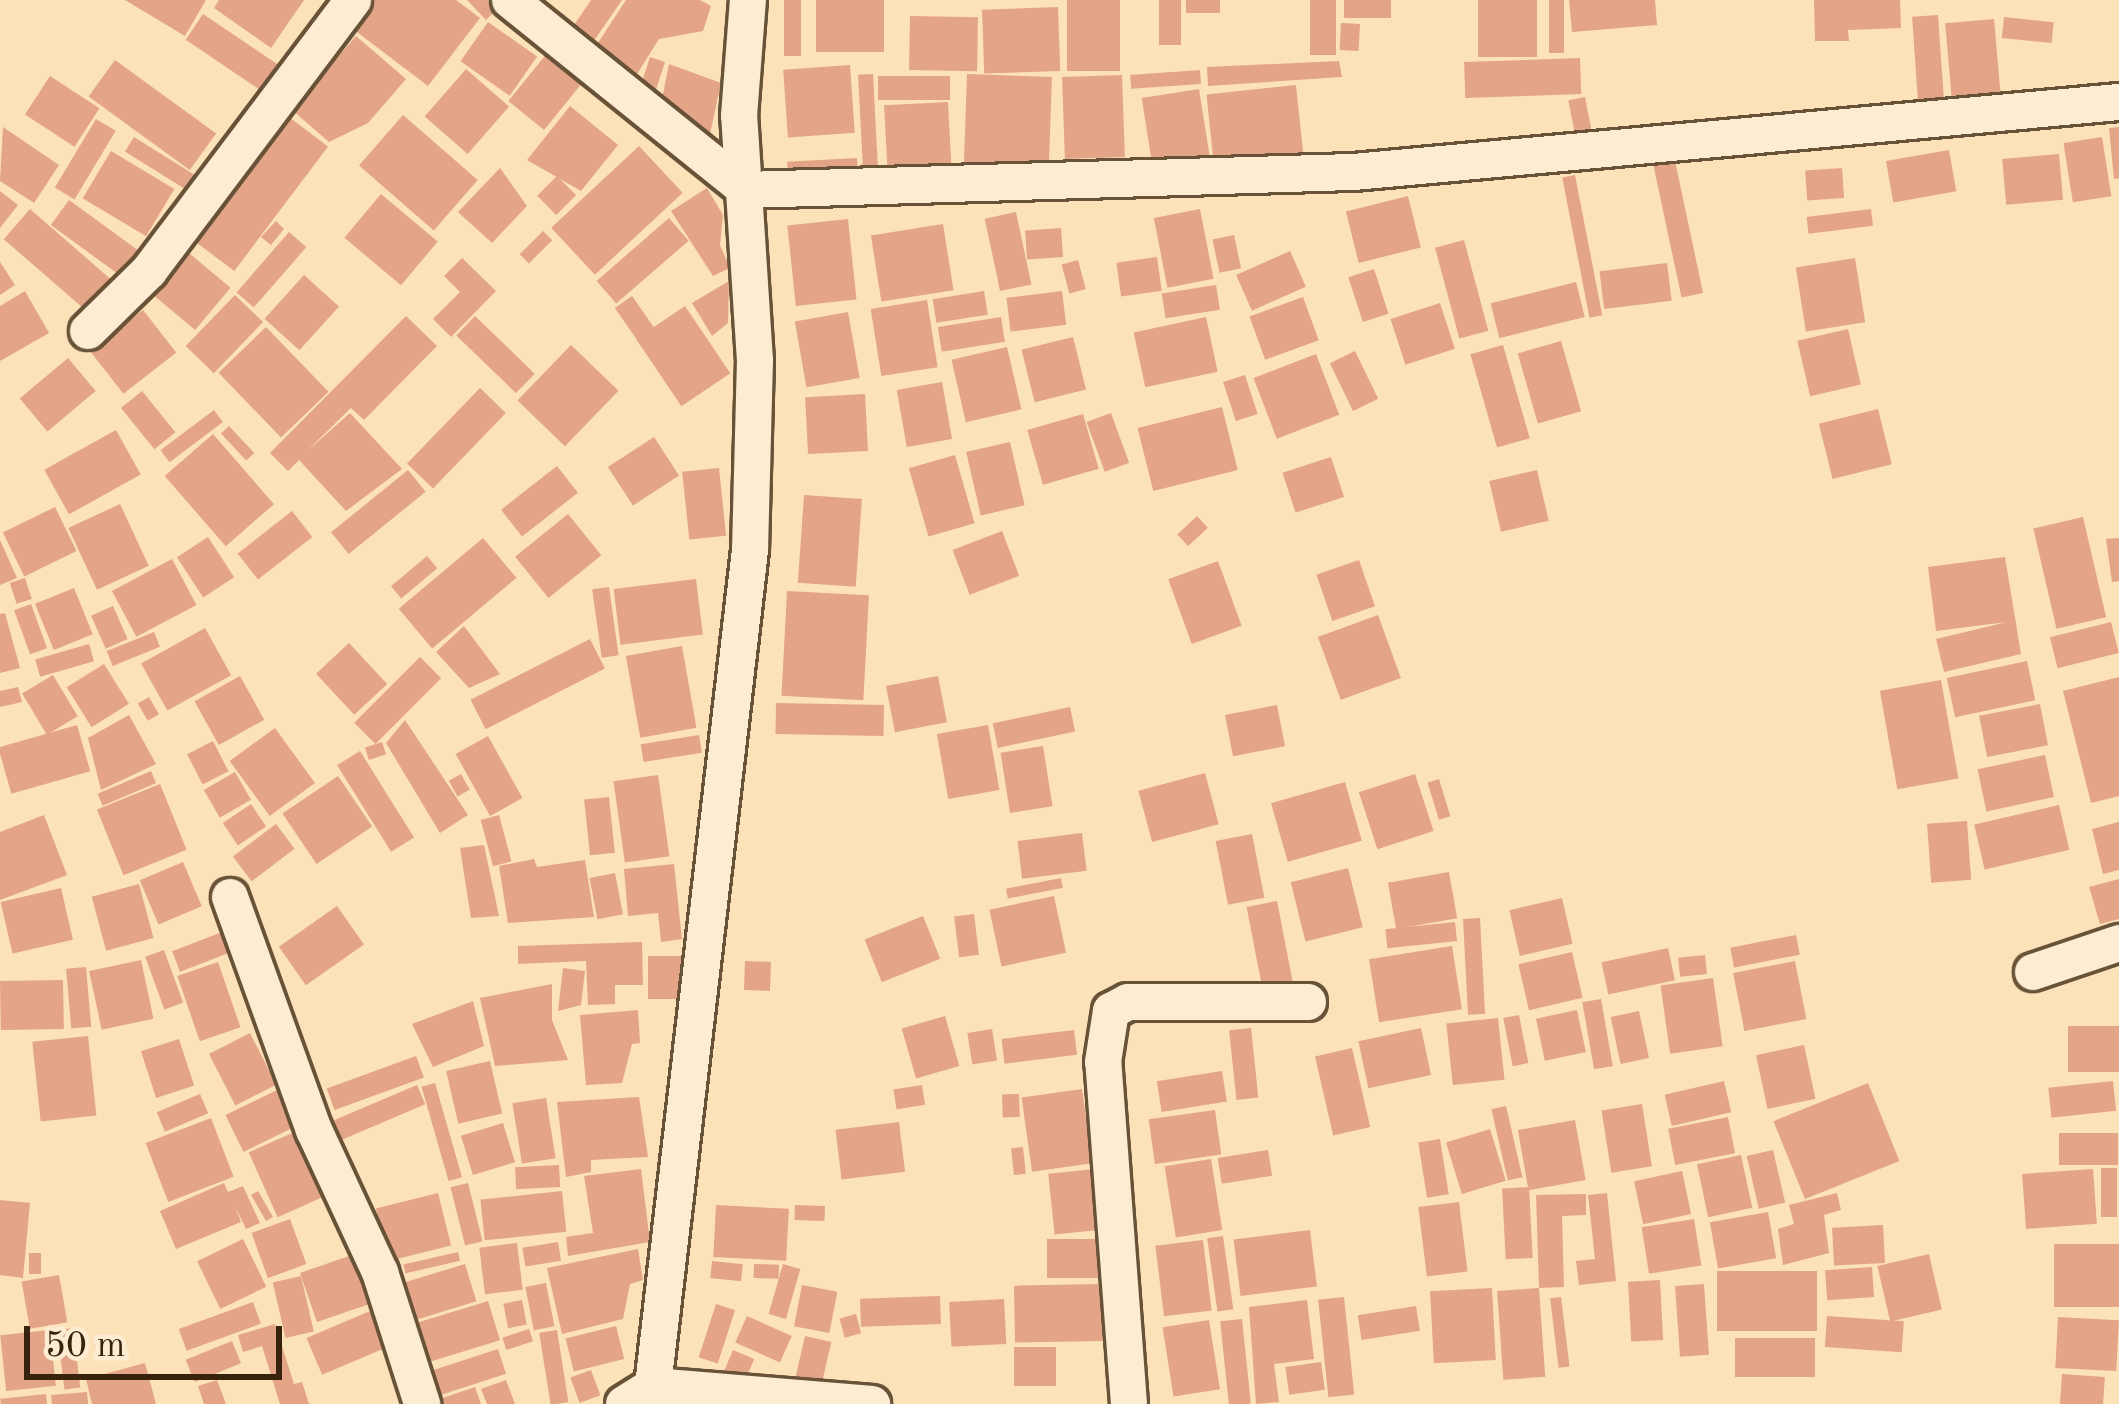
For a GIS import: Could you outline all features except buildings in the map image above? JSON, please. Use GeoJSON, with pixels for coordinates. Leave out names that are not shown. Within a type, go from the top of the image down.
{"type":"FeatureCollection","features":[{"type":"Feature","properties":{"kind":"street"},"geometry":{"type":"LineString","coordinates":[[88,331],[149,271],[353,0]]}},
{"type":"Feature","properties":{"kind":"street"},"geometry":{"type":"LineString","coordinates":[[511,0],[746,190],[1354,172],[2119,102]]}},
{"type":"Feature","properties":{"kind":"street"},"geometry":{"type":"LineString","coordinates":[[748,0],[739,116],[755,361],[750,550],[639,1395],[872,1404]]}},
{"type":"Feature","properties":{"kind":"street"},"geometry":{"type":"LineString","coordinates":[[230,897],[267,1010],[380,1272],[422,1404]]}},
{"type":"Feature","properties":{"kind":"street"},"geometry":{"type":"LineString","coordinates":[[2033,971],[2119,943]]}},
{"type":"Feature","properties":{"kind":"street"},"geometry":{"type":"LineString","coordinates":[[1129,1404],[1103,1061],[1111,1012],[1128,1002],[1308,1002]]}}]}
